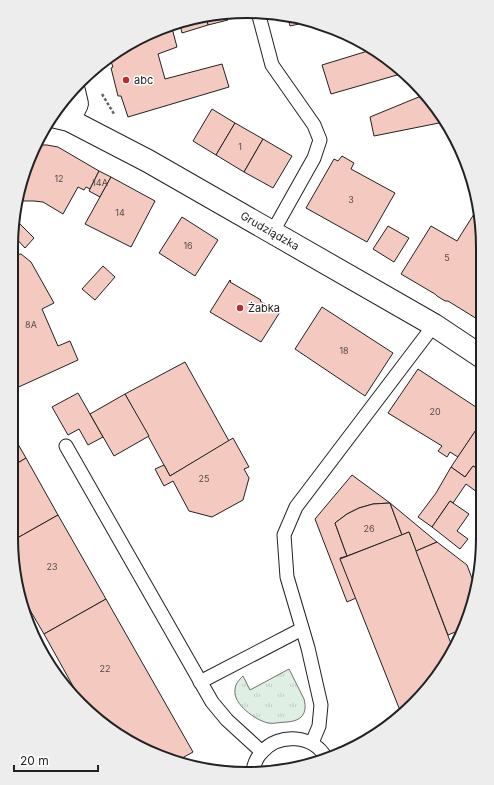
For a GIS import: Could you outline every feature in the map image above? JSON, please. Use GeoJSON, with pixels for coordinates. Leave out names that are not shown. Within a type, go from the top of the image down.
{"type":"FeatureCollection","features":[{"type":"Feature","properties":{"kind":"street"},"geometry":{"type":"LineString","coordinates":[[61,118],[77,104],[75,96]]}},
{"type":"Feature","properties":{"kind":"street","name":"Grudziądzka"},"geometry":{"type":"LineString","coordinates":[[61,118],[148,161],[434,325],[476,353]]}},
{"type":"Feature","properties":{"kind":"lane"},"geometry":{"type":"LineString","coordinates":[[260,18],[272,65],[314,125],[320,140],[314,158],[272,233]]}},
{"type":"Feature","properties":{"kind":"lane"},"geometry":{"type":"LineString","coordinates":[[312,743],[319,726],[321,705],[308,648],[288,577],[284,535],[296,507],[434,325]]}},
{"type":"Feature","properties":{"kind":"lane"},"geometry":{"type":"LineString","coordinates":[[66,446],[212,702],[227,720],[262,752]]}},
{"type":"Feature","properties":{"kind":"lane"},"geometry":{"type":"LineString","coordinates":[[200,682],[302,629]]}},
{"type":"Feature","properties":{"kind":"lane"},"geometry":{"type":"LineString","coordinates":[[254,767],[262,752],[273,743],[286,739],[299,739],[312,743],[324,754]]}},
{"type":"Feature","properties":{"kind":"green space"},"geometry":{"type":"Polygon","coordinates":[[[289,669],[304,699],[305,709],[300,718],[292,721],[268,723],[251,715],[237,701],[235,688],[243,676],[250,690],[289,669]]]}},
{"type":"Feature","properties":{"kind":"building"},"geometry":{"type":"Polygon","coordinates":[[[228,19],[228,20],[208,25],[207,21],[228,19]]]}},
{"type":"Feature","properties":{"kind":"building"},"geometry":{"type":"Polygon","coordinates":[[[207,21],[208,25],[182,33],[181,28],[207,21]]]}},
{"type":"Feature","properties":{"kind":"building"},"geometry":{"type":"Polygon","coordinates":[[[289,22],[299,24],[290,26],[289,22]]]}},
{"type":"Feature","properties":{"kind":"building"},"geometry":{"type":"Polygon","coordinates":[[[173,30],[177,47],[158,54],[165,79],[222,64],[229,87],[128,117],[121,96],[118,96],[111,68],[113,67],[111,63],[120,57],[159,35],[173,30]]]}},
{"type":"Feature","properties":{"kind":"building"},"geometry":{"type":"Polygon","coordinates":[[[366,52],[398,75],[331,94],[322,65],[366,52]]]}},
{"type":"Feature","properties":{"kind":"building"},"geometry":{"type":"Polygon","coordinates":[[[420,97],[439,123],[374,136],[370,117],[420,97]]]}},
{"type":"Feature","properties":{"kind":"building"},"geometry":{"type":"Polygon","coordinates":[[[212,109],[235,123],[216,155],[193,141],[212,109]]]}},
{"type":"Feature","properties":{"kind":"building"},"geometry":{"type":"Polygon","coordinates":[[[235,123],[263,139],[244,172],[216,155],[235,123]]]}},
{"type":"Feature","properties":{"kind":"building"},"geometry":{"type":"Polygon","coordinates":[[[263,139],[292,156],[273,188],[244,172],[263,139]]]}},
{"type":"Feature","properties":{"kind":"building"},"geometry":{"type":"Polygon","coordinates":[[[42,145],[58,147],[99,171],[90,189],[86,187],[84,190],[78,187],[63,214],[43,202],[22,201],[35,159],[42,145]]]}},
{"type":"Feature","properties":{"kind":"building"},"geometry":{"type":"Polygon","coordinates":[[[342,156],[354,163],[351,169],[395,193],[367,242],[306,208],[334,159],[338,161],[342,156]]]}},
{"type":"Feature","properties":{"kind":"building"},"geometry":{"type":"Polygon","coordinates":[[[99,171],[111,177],[100,197],[89,191],[99,171]]]}},
{"type":"Feature","properties":{"kind":"building"},"geometry":{"type":"Polygon","coordinates":[[[111,177],[155,201],[131,247],[85,224],[111,177]]]}},
{"type":"Feature","properties":{"kind":"building"},"geometry":{"type":"Polygon","coordinates":[[[474,215],[476,232],[476,318],[401,274],[431,226],[457,241],[474,215]]]}},
{"type":"Feature","properties":{"kind":"building"},"geometry":{"type":"Polygon","coordinates":[[[182,217],[218,240],[195,276],[159,253],[182,217]]]}},
{"type":"Feature","properties":{"kind":"building"},"geometry":{"type":"Polygon","coordinates":[[[19,223],[34,238],[25,248],[18,240],[19,223]]]}},
{"type":"Feature","properties":{"kind":"building"},"geometry":{"type":"Polygon","coordinates":[[[388,226],[409,238],[394,262],[373,249],[388,226]]]}},
{"type":"Feature","properties":{"kind":"building"},"geometry":{"type":"Polygon","coordinates":[[[18,254],[21,254],[31,262],[54,303],[42,309],[58,346],[70,341],[78,360],[18,387],[18,254]]]}},
{"type":"Feature","properties":{"kind":"building"},"geometry":{"type":"Polygon","coordinates":[[[103,266],[115,277],[95,300],[82,289],[103,266]]]}},
{"type":"Feature","properties":{"kind":"building"},"geometry":{"type":"Polygon","coordinates":[[[230,280],[230,282],[261,300],[260,301],[277,312],[280,312],[261,342],[210,312],[230,280]]]}},
{"type":"Feature","properties":{"kind":"building"},"geometry":{"type":"Polygon","coordinates":[[[322,307],[393,353],[365,396],[295,349],[322,307]]]}},
{"type":"Feature","properties":{"kind":"building"},"geometry":{"type":"Polygon","coordinates":[[[185,362],[229,441],[170,476],[125,394],[185,362]]]}},
{"type":"Feature","properties":{"kind":"building"},"geometry":{"type":"Polygon","coordinates":[[[418,369],[476,407],[476,430],[458,457],[450,452],[447,457],[438,451],[442,446],[388,413],[418,369]]]}},
{"type":"Feature","properties":{"kind":"building"},"geometry":{"type":"Polygon","coordinates":[[[78,393],[103,437],[88,445],[79,429],[68,435],[52,407],[78,393]]]}},
{"type":"Feature","properties":{"kind":"building"},"geometry":{"type":"Polygon","coordinates":[[[125,394],[149,436],[114,456],[90,414],[125,394]]]}},
{"type":"Feature","properties":{"kind":"building"},"geometry":{"type":"Polygon","coordinates":[[[476,430],[476,468],[473,466],[465,477],[451,467],[476,430]]]}},
{"type":"Feature","properties":{"kind":"building"},"geometry":{"type":"Polygon","coordinates":[[[233,438],[249,467],[244,469],[249,478],[243,500],[212,517],[189,511],[173,481],[164,486],[155,469],[164,465],[170,476],[233,438]]]}},
{"type":"Feature","properties":{"kind":"building"},"geometry":{"type":"Polygon","coordinates":[[[18,444],[26,458],[18,463],[18,444]]]}},
{"type":"Feature","properties":{"kind":"building"},"geometry":{"type":"Polygon","coordinates":[[[26,458],[58,515],[18,538],[18,463],[26,458]]]}},
{"type":"Feature","properties":{"kind":"building"},"geometry":{"type":"Polygon","coordinates":[[[473,466],[476,468],[476,491],[466,484],[453,503],[450,501],[432,527],[418,517],[436,493],[451,467],[465,477],[473,466]]]}},
{"type":"Feature","properties":{"kind":"building"},"geometry":{"type":"Polygon","coordinates":[[[352,475],[390,503],[373,504],[359,508],[347,514],[335,523],[347,556],[340,558],[356,598],[347,602],[315,519],[352,475]]]}},
{"type":"Feature","properties":{"kind":"building"},"geometry":{"type":"Polygon","coordinates":[[[450,501],[469,514],[457,531],[468,539],[460,549],[432,527],[450,501]]]}},
{"type":"Feature","properties":{"kind":"building"},"geometry":{"type":"Polygon","coordinates":[[[390,503],[402,535],[347,556],[335,523],[347,514],[359,508],[373,504],[390,503]]]}},
{"type":"Feature","properties":{"kind":"building"},"geometry":{"type":"Polygon","coordinates":[[[390,503],[437,542],[416,551],[409,532],[402,535],[390,503]]]}},
{"type":"Feature","properties":{"kind":"building"},"geometry":{"type":"Polygon","coordinates":[[[58,515],[106,599],[44,634],[29,608],[22,583],[18,553],[18,538],[58,515]]]}},
{"type":"Feature","properties":{"kind":"building"},"geometry":{"type":"Polygon","coordinates":[[[409,532],[450,642],[429,677],[399,709],[340,559],[409,532]]]}},
{"type":"Feature","properties":{"kind":"building"},"geometry":{"type":"Polygon","coordinates":[[[437,542],[467,565],[472,580],[472,583],[464,612],[456,632],[448,635],[416,551],[437,542]]]}},
{"type":"Feature","properties":{"kind":"building"},"geometry":{"type":"Polygon","coordinates":[[[106,599],[193,752],[183,758],[159,750],[132,736],[108,720],[85,700],[74,688],[44,634],[106,599]]]}},
{"type":"Feature","properties":{"kind":"place","name":"abc"},"geometry":{"type":"Point","coordinates":[126,80]}},
{"type":"Feature","properties":{"kind":"place","name":"Żabka"},"geometry":{"type":"Point","coordinates":[240,308]}}]}
